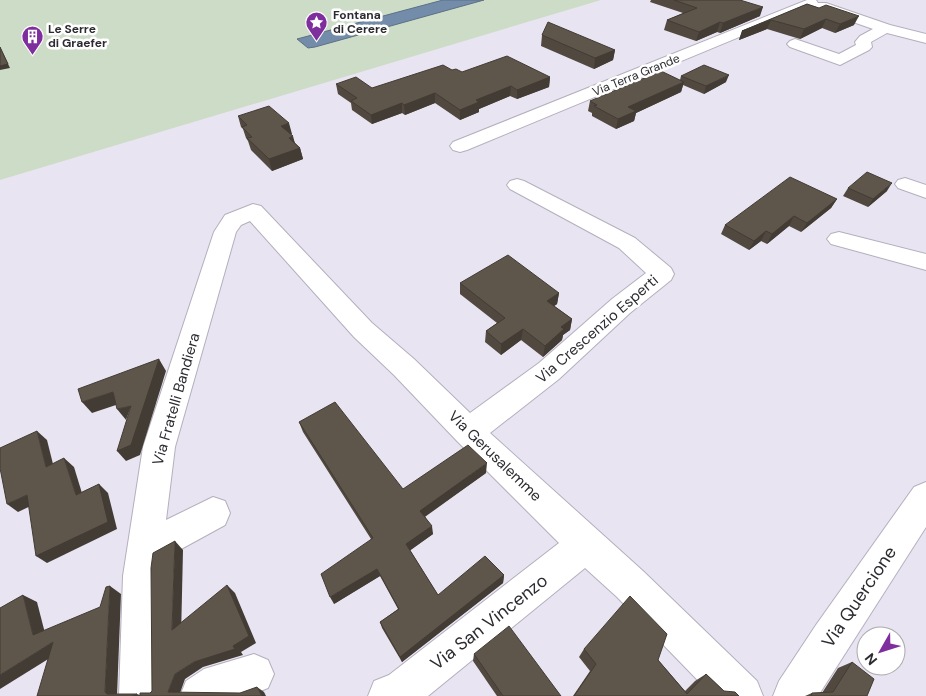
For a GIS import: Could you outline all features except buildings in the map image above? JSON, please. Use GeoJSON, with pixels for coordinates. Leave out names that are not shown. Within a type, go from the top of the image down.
{"type":"FeatureCollection","features":[{"type":"Feature","properties":{"kind":"street"},"geometry":{"type":"LineString","coordinates":[[806,1],[926,40]]}},
{"type":"Feature","properties":{"kind":"street","name":"Via Terra Grande"},"geometry":{"type":"LineString","coordinates":[[460,146],[806,1]]}},
{"type":"Feature","properties":{"kind":"street"},"geometry":{"type":"LineString","coordinates":[[795,44],[840,60],[864,47],[864,39],[885,28]]}},
{"type":"Feature","properties":{"kind":"street"},"geometry":{"type":"LineString","coordinates":[[905,184],[926,192]]}},
{"type":"Feature","properties":{"kind":"street","name":"Via Crescenzio Esperti"},"geometry":{"type":"LineString","coordinates":[[468,432],[549,371],[621,306],[662,274],[627,243],[518,185]]}},
{"type":"Feature","properties":{"kind":"street","name":"Via Gerusalemme"},"geometry":{"type":"LineString","coordinates":[[253,211],[363,330],[404,367],[468,432],[586,545],[630,584],[742,696]]}},
{"type":"Feature","properties":{"kind":"street","name":"Via Fratelli Bandiera"},"geometry":{"type":"LineString","coordinates":[[140,696],[141,576],[159,447],[226,232],[233,220],[253,211]]}},
{"type":"Feature","properties":{"kind":"street"},"geometry":{"type":"LineString","coordinates":[[839,239],[926,262]]}},
{"type":"Feature","properties":{"kind":"street","name":"Via Quercione"},"geometry":{"type":"LineString","coordinates":[[794,696],[830,639],[926,498]]}},
{"type":"Feature","properties":{"kind":"street"},"geometry":{"type":"LineString","coordinates":[[143,551],[213,513]]}},
{"type":"Feature","properties":{"kind":"street","name":"Via San Vincenzo"},"geometry":{"type":"LineString","coordinates":[[389,696],[402,691],[586,545]]}},
{"type":"Feature","properties":{"kind":"street"},"geometry":{"type":"LineString","coordinates":[[202,696],[219,684],[254,674]]}},
{"type":"Feature","properties":{"kind":"green space"},"geometry":{"type":"Polygon","coordinates":[[[0,0],[601,0],[0,180],[0,0]]]}},
{"type":"Feature","properties":{"kind":"water"},"geometry":{"type":"Polygon","coordinates":[[[443,0],[484,0],[315,47],[308,48],[297,39],[443,0]]]}},
{"type":"Feature","properties":{"kind":"place","name":"Fontana di Cerere"},"geometry":{"type":"Point","coordinates":[317,41]}},
{"type":"Feature","properties":{"kind":"place","name":"Le Serre di Graefer"},"geometry":{"type":"Point","coordinates":[32,55]}}]}
